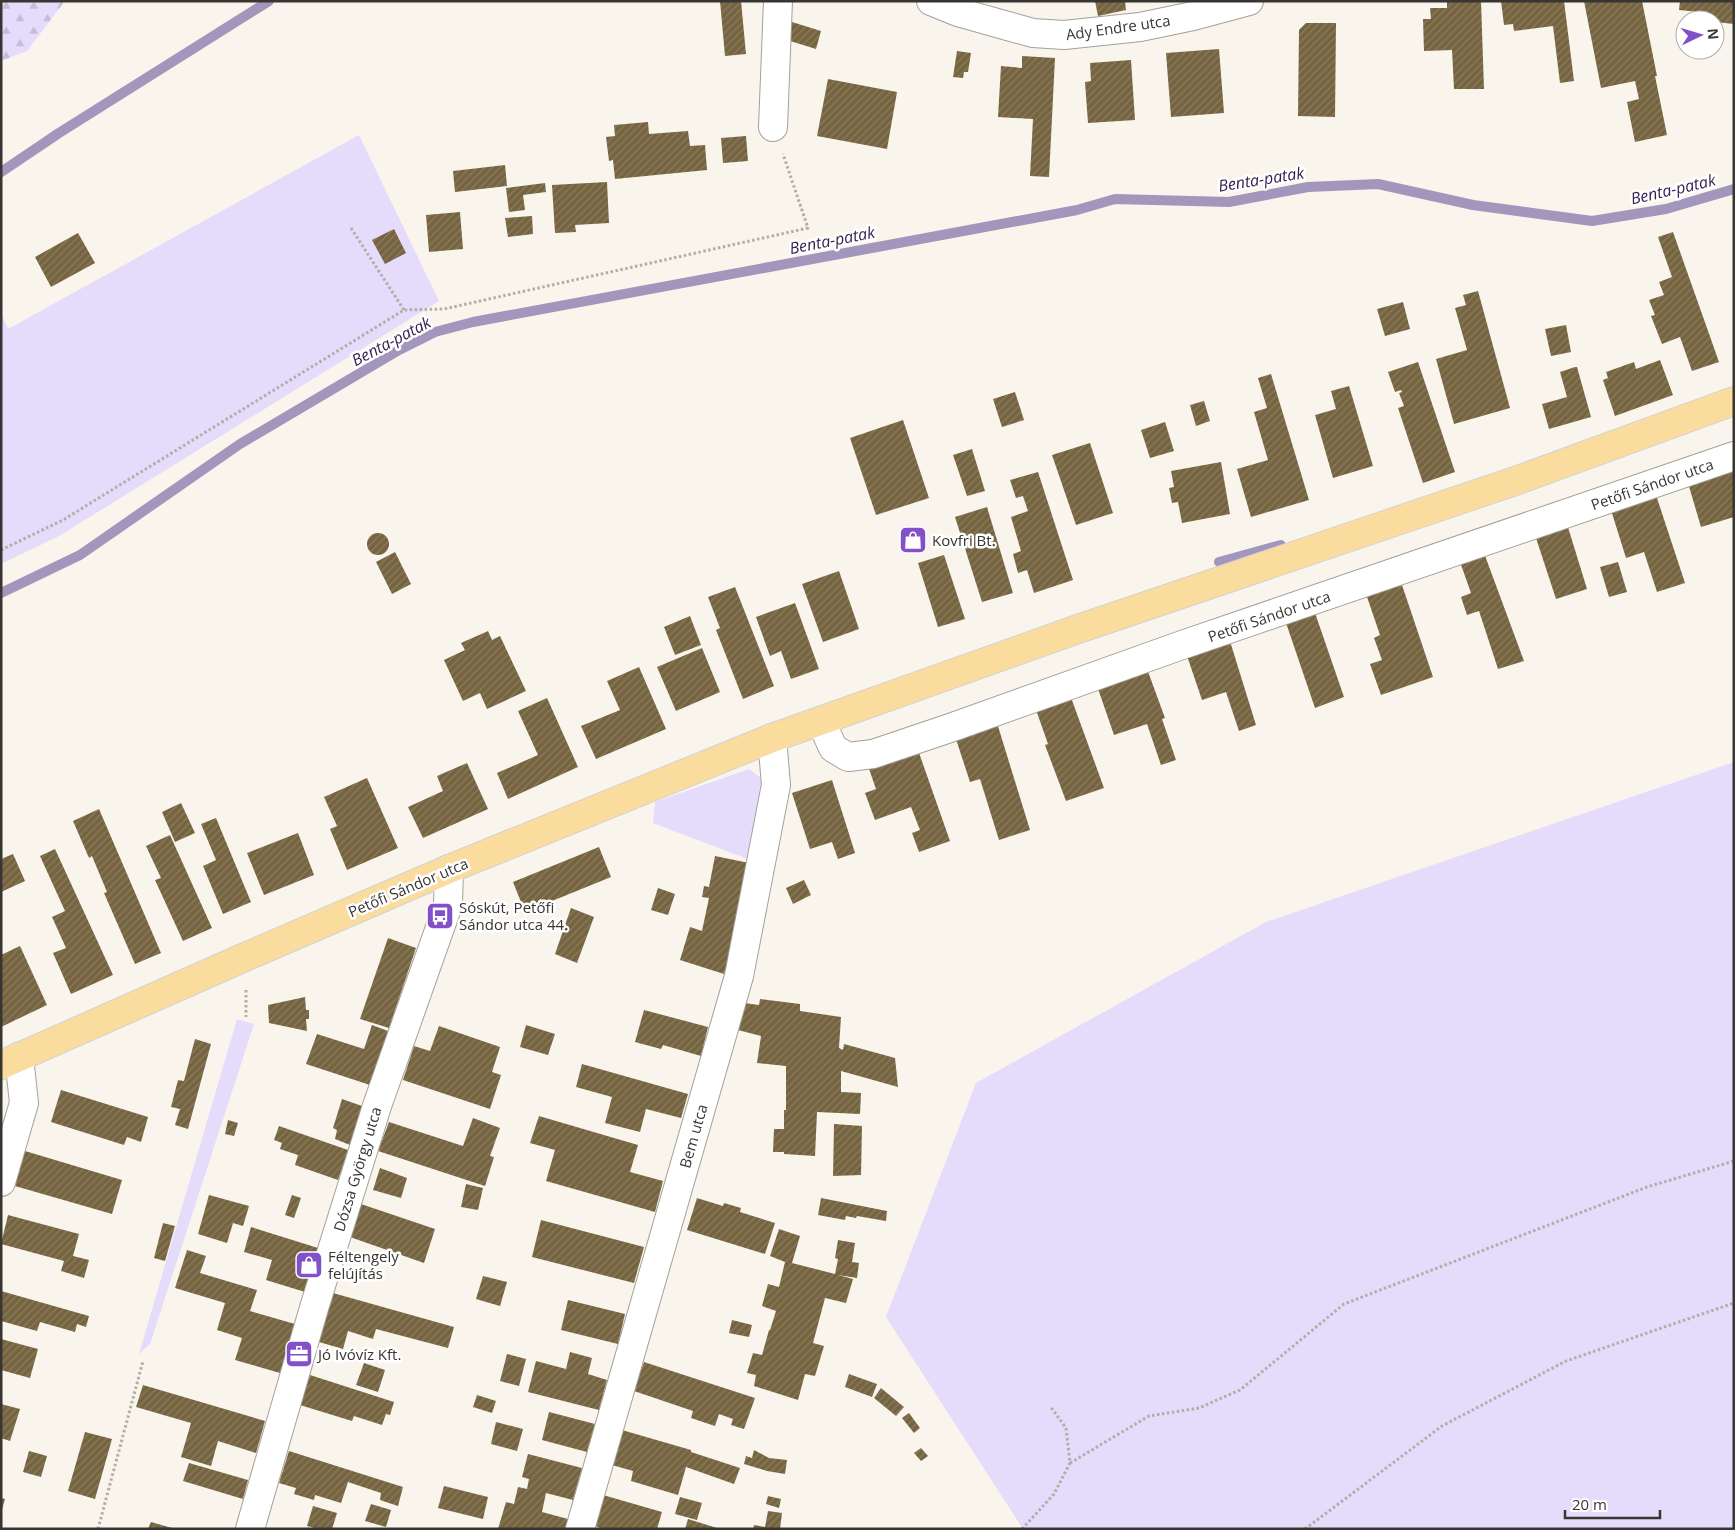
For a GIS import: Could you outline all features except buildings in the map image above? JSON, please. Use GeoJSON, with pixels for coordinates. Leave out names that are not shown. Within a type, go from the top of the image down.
{"type":"FeatureCollection","features":[{"type":"Feature","properties":{"kind":"main road","name":"Petőfi Sándor utca"},"geometry":{"type":"LineString","coordinates":[[10,1061],[449,869],[772,738],[1088,626],[1509,483],[1734,401]]}},
{"type":"Feature","properties":{"kind":"street"},"geometry":{"type":"LineString","coordinates":[[774,127],[778,1]]}},
{"type":"Feature","properties":{"kind":"street","name":"Ady Endre utca"},"geometry":{"type":"LineString","coordinates":[[931,1],[958,12],[1033,33],[1064,35],[1140,27],[1193,16],[1248,1]]}},
{"type":"Feature","properties":{"kind":"street","name":"Petőfi Sándor utca"},"geometry":{"type":"LineString","coordinates":[[821,721],[833,748],[840,753],[848,757],[873,754],[1164,651],[1734,456]]}},
{"type":"Feature","properties":{"kind":"street","name":"Bem utca"},"geometry":{"type":"LineString","coordinates":[[580,1529],[739,976],[776,785],[772,738]]}},
{"type":"Feature","properties":{"kind":"street","name":"Dózsa György utca"},"geometry":{"type":"LineString","coordinates":[[250,1529],[314,1308],[376,1106],[448,905],[449,869]]}},
{"type":"Feature","properties":{"kind":"street"},"geometry":{"type":"LineString","coordinates":[[1,1182],[24,1103],[10,1061]]}},
{"type":"Feature","properties":{"kind":"path"},"geometry":{"type":"LineString","coordinates":[[1,550],[63,520],[404,310],[444,309],[808,228],[774,127]]}},
{"type":"Feature","properties":{"kind":"path"},"geometry":{"type":"LineString","coordinates":[[351,228],[404,310]]}},
{"type":"Feature","properties":{"kind":"path"},"geometry":{"type":"LineString","coordinates":[[1022,1529],[1054,1494],[1070,1463],[1149,1416],[1198,1408],[1240,1390],[1344,1304],[1647,1187],[1734,1161]]}},
{"type":"Feature","properties":{"kind":"path"},"geometry":{"type":"LineString","coordinates":[[1305,1529],[1442,1426],[1566,1362],[1734,1303]]}},
{"type":"Feature","properties":{"kind":"path"},"geometry":{"type":"LineString","coordinates":[[98,1529],[143,1361]]}},
{"type":"Feature","properties":{"kind":"path"},"geometry":{"type":"LineString","coordinates":[[1050,1406],[1066,1428],[1070,1463]]}},
{"type":"Feature","properties":{"kind":"green space"},"geometry":{"type":"Polygon","coordinates":[[[1,1],[65,1],[27,51],[1,61],[1,1]]]}},
{"type":"Feature","properties":{"kind":"green space"},"geometry":{"type":"Polygon","coordinates":[[[359,135],[439,301],[59,536],[1,564],[1,313],[8,329],[359,135]]]}},
{"type":"Feature","properties":{"kind":"green space"},"geometry":{"type":"Polygon","coordinates":[[[1734,762],[1734,1529],[1023,1529],[886,1317],[976,1083],[1266,922],[1734,762]]]}},
{"type":"Feature","properties":{"kind":"green space"},"geometry":{"type":"Polygon","coordinates":[[[749,769],[765,781],[750,860],[653,823],[655,802],[749,769]]]}},
{"type":"Feature","properties":{"kind":"green space"},"geometry":{"type":"Polygon","coordinates":[[[237,1019],[254,1024],[150,1344],[139,1354],[237,1019]]]}},
{"type":"Feature","properties":{"kind":"waterway"},"geometry":{"type":"LineString","coordinates":[[1,172],[59,133],[269,1]]}},
{"type":"Feature","properties":{"kind":"waterway","name":"Benta-patak"},"geometry":{"type":"LineString","coordinates":[[1,593],[80,555],[240,444],[399,350],[435,332],[473,322],[1077,210],[1115,199],[1229,202],[1308,187],[1378,184],[1473,205],[1592,221],[1666,209],[1734,189]]}},
{"type":"Feature","properties":{"kind":"waterway"},"geometry":{"type":"LineString","coordinates":[[1219,562],[1281,545]]}},
{"type":"Feature","properties":{"kind":"place","name":"Kovfri Bt."},"geometry":{"type":"Point","coordinates":[913,540]}},
{"type":"Feature","properties":{"kind":"place","name":"Sóskút, Petőfi Sándor utca 44."},"geometry":{"type":"Point","coordinates":[440,916]}},
{"type":"Feature","properties":{"kind":"place","name":"Féltengely felújítás"},"geometry":{"type":"Point","coordinates":[309,1265]}},
{"type":"Feature","properties":{"kind":"place","name":"Jó Ivóvíz Kft."},"geometry":{"type":"Point","coordinates":[299,1354]}}]}
